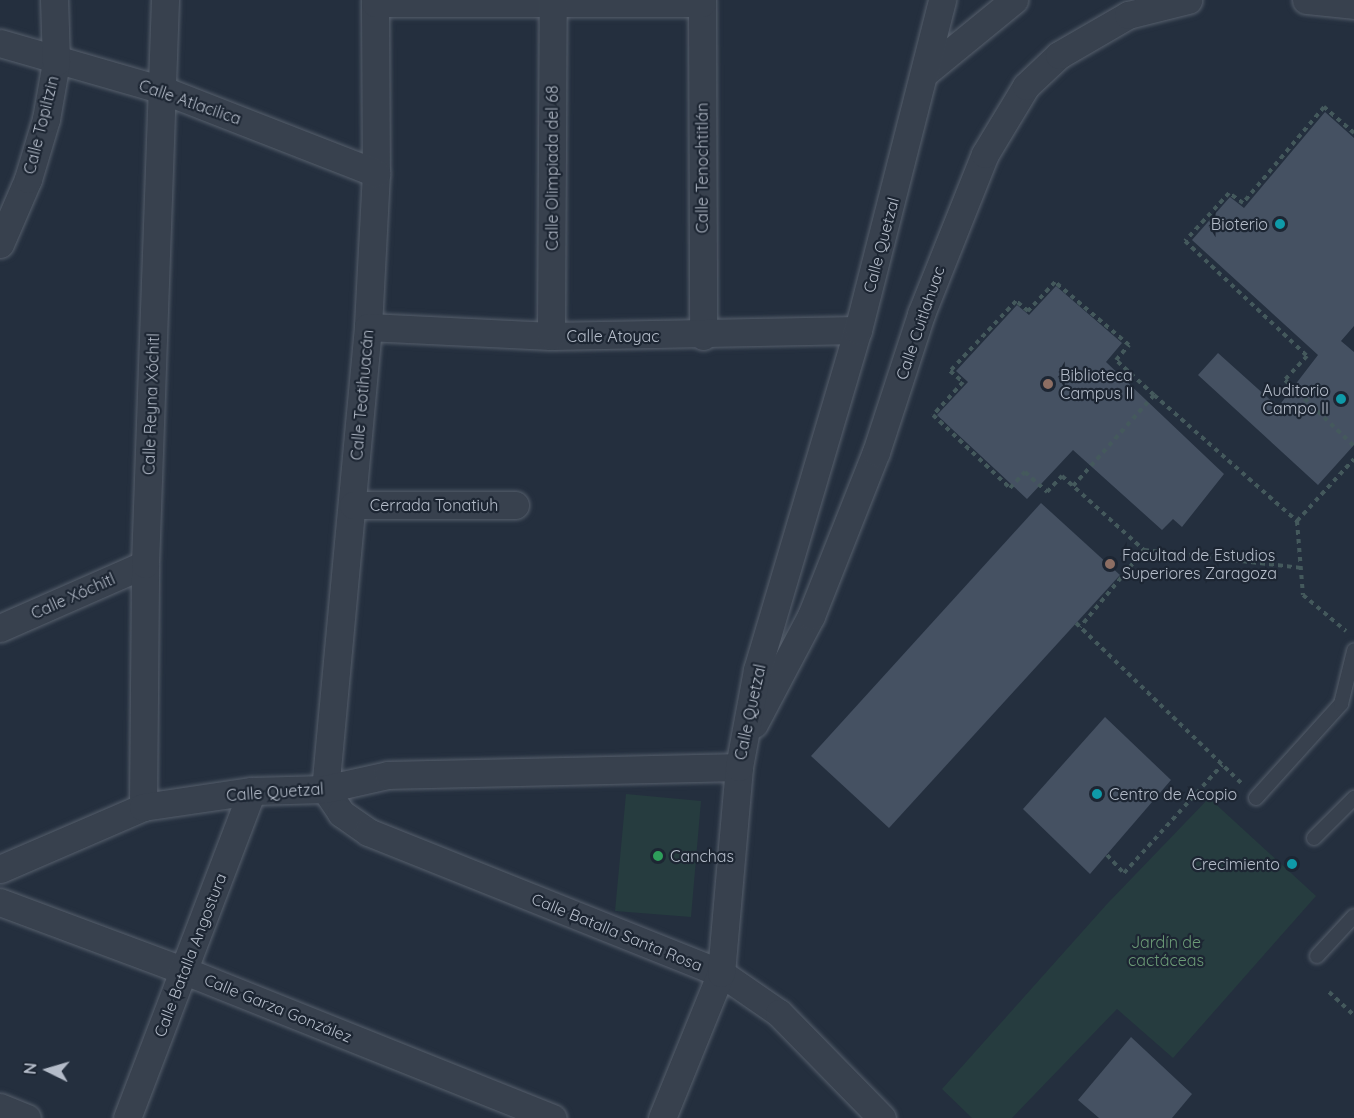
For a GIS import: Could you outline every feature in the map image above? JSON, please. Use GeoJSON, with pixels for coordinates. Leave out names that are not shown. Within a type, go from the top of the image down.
{"type":"FeatureCollection","features":[{"type":"Feature","properties":{"kind":"street","name":"Calle Topiltzin"},"geometry":{"type":"LineString","coordinates":[[2,235],[43,129],[56,62],[54,0]]}},
{"type":"Feature","properties":{"kind":"street","name":"Calle Reyna Xóchitl"},"geometry":{"type":"LineString","coordinates":[[142,807],[145,564],[165,0]]}},
{"type":"Feature","properties":{"kind":"street","name":"Calle Quetzal"},"geometry":{"type":"LineString","coordinates":[[0,869],[142,807],[252,791],[325,789],[388,775],[739,768],[747,735],[757,670],[858,330],[926,72],[942,0]]}},
{"type":"Feature","properties":{"kind":"street"},"geometry":{"type":"LineString","coordinates":[[926,72],[1014,0]]}},
{"type":"Feature","properties":{"kind":"street","name":"Calle Cuitlahuac"},"geometry":{"type":"LineString","coordinates":[[747,735],[811,616],[876,452],[933,282],[985,154],[1026,86],[1059,55],[1128,15],[1188,0]]}},
{"type":"Feature","properties":{"kind":"street"},"geometry":{"type":"LineString","coordinates":[[1306,0],[1354,5]]}},
{"type":"Feature","properties":{"kind":"street"},"geometry":{"type":"LineString","coordinates":[[375,1],[702,1]]}},
{"type":"Feature","properties":{"kind":"street","name":"Calle Teotihuacán"},"geometry":{"type":"LineString","coordinates":[[325,789],[368,327],[376,173],[375,1]]}},
{"type":"Feature","properties":{"kind":"street","name":"Calle Olimpiada del 68"},"geometry":{"type":"LineString","coordinates":[[551,336],[553,1]]}},
{"type":"Feature","properties":{"kind":"street","name":"Calle Tenochtitlán"},"geometry":{"type":"LineString","coordinates":[[702,1],[703,336]]}},
{"type":"Feature","properties":{"kind":"street","name":"Calle Atlacilica"},"geometry":{"type":"LineString","coordinates":[[0,43],[56,62],[163,90],[376,173]]}},
{"type":"Feature","properties":{"kind":"street","name":"Calle Atoyac"},"geometry":{"type":"LineString","coordinates":[[368,327],[551,336],[703,336],[858,330]]}},
{"type":"Feature","properties":{"kind":"street","name":"Cerrada Tonatiuh"},"geometry":{"type":"LineString","coordinates":[[353,505],[515,505]]}},
{"type":"Feature","properties":{"kind":"street","name":"Calle Xóchitl"},"geometry":{"type":"LineString","coordinates":[[0,628],[145,564]]}},
{"type":"Feature","properties":{"kind":"street"},"geometry":{"type":"LineString","coordinates":[[662,1118],[721,973],[739,768]]}},
{"type":"Feature","properties":{"kind":"street","name":"Calle Batalla Santa Rosa"},"geometry":{"type":"LineString","coordinates":[[325,789],[341,813],[368,832],[721,973],[779,1013],[882,1118]]}},
{"type":"Feature","properties":{"kind":"street","name":"Calle Batalla Angostura"},"geometry":{"type":"LineString","coordinates":[[127,1118],[252,791]]}},
{"type":"Feature","properties":{"kind":"street","name":"Calle Garza González"},"geometry":{"type":"LineString","coordinates":[[0,902],[185,970],[554,1118]]}},
{"type":"Feature","properties":{"kind":"street"},"geometry":{"type":"LineString","coordinates":[[0,1107],[27,1118]]}},
{"type":"Feature","properties":{"kind":"lane"},"geometry":{"type":"LineString","coordinates":[[1256,798],[1347,704],[1354,651]]}},
{"type":"Feature","properties":{"kind":"lane"},"geometry":{"type":"LineString","coordinates":[[1314,838],[1354,798]]}},
{"type":"Feature","properties":{"kind":"lane"},"geometry":{"type":"LineString","coordinates":[[1317,956],[1354,916]]}},
{"type":"Feature","properties":{"kind":"path"},"geometry":{"type":"LineString","coordinates":[[1354,133],[1324,107],[1243,203],[1229,193],[1185,242],[1306,356],[1285,380],[1354,446]]}},
{"type":"Feature","properties":{"kind":"path"},"geometry":{"type":"LineString","coordinates":[[1301,568],[1144,550],[1062,476],[1047,492],[1025,472],[1010,488],[933,415],[963,382],[950,371],[1016,301],[1028,311],[1055,282],[1129,345],[1116,360],[1297,521],[1301,568],[1303,595],[1354,638]]}},
{"type":"Feature","properties":{"kind":"path"},"geometry":{"type":"LineString","coordinates":[[1072,486],[1154,395]]}},
{"type":"Feature","properties":{"kind":"path"},"geometry":{"type":"LineString","coordinates":[[1297,521],[1354,459]]}},
{"type":"Feature","properties":{"kind":"path"},"geometry":{"type":"LineString","coordinates":[[1144,550],[1078,625],[1256,798]]}},
{"type":"Feature","properties":{"kind":"path"},"geometry":{"type":"LineString","coordinates":[[1107,855],[1124,873],[1222,765]]}},
{"type":"Feature","properties":{"kind":"path"},"geometry":{"type":"LineString","coordinates":[[1329,992],[1354,1015]]}},
{"type":"Feature","properties":{"kind":"green space","name":"Canchas"},"geometry":{"type":"Polygon","coordinates":[[[626,794],[701,801],[691,917],[615,911],[626,794]]]}},
{"type":"Feature","properties":{"kind":"green space","name":"Jardín de cactáceas"},"geometry":{"type":"Polygon","coordinates":[[[1209,798],[1316,896],[1173,1058],[1117,1009],[1012,1118],[972,1118],[942,1089],[1107,904],[1209,798]]]}},
{"type":"Feature","properties":{"kind":"building","name":"Bioterio"},"geometry":{"type":"Polygon","coordinates":[[[1325,112],[1354,138],[1354,326],[1341,341],[1354,352],[1354,445],[1318,485],[1198,375],[1218,353],[1278,407],[1318,355],[1192,240],[1230,197],[1244,208],[1325,112]]]}},
{"type":"Feature","properties":{"kind":"building","name":"Biblioteca Campus II"},"geometry":{"type":"Polygon","coordinates":[[[1056,286],[1122,343],[1106,362],[1224,474],[1182,527],[1173,519],[1162,530],[1073,450],[1027,499],[937,415],[968,382],[956,371],[1017,305],[1029,315],[1056,286]]]}},
{"type":"Feature","properties":{"kind":"building"},"geometry":{"type":"Polygon","coordinates":[[[1041,503],[1120,575],[889,828],[811,756],[1041,503]]]}},
{"type":"Feature","properties":{"kind":"building","name":"Centro de Acopio"},"geometry":{"type":"Polygon","coordinates":[[[1105,717],[1171,780],[1090,874],[1023,809],[1105,717]]]}},
{"type":"Feature","properties":{"kind":"building"},"geometry":{"type":"Polygon","coordinates":[[[1131,1037],[1192,1094],[1172,1118],[1099,1118],[1078,1100],[1131,1037]]]}},
{"type":"Feature","properties":{"kind":"place","name":"Bioterio"},"geometry":{"type":"Point","coordinates":[1280,224]}},
{"type":"Feature","properties":{"kind":"place","name":"Biblioteca Campus II"},"geometry":{"type":"Point","coordinates":[1048,384]}},
{"type":"Feature","properties":{"kind":"place","name":"Auditorio Campo II"},"geometry":{"type":"Point","coordinates":[1341,399]}},
{"type":"Feature","properties":{"kind":"place","name":"Facultad de Estudios Superiores Zaragoza"},"geometry":{"type":"Point","coordinates":[1110,564]}},
{"type":"Feature","properties":{"kind":"place","name":"Centro de Acopio"},"geometry":{"type":"Point","coordinates":[1097,794]}},
{"type":"Feature","properties":{"kind":"place","name":"Canchas"},"geometry":{"type":"Point","coordinates":[658,856]}},
{"type":"Feature","properties":{"kind":"place","name":"Crecimiento"},"geometry":{"type":"Point","coordinates":[1292,864]}}]}
